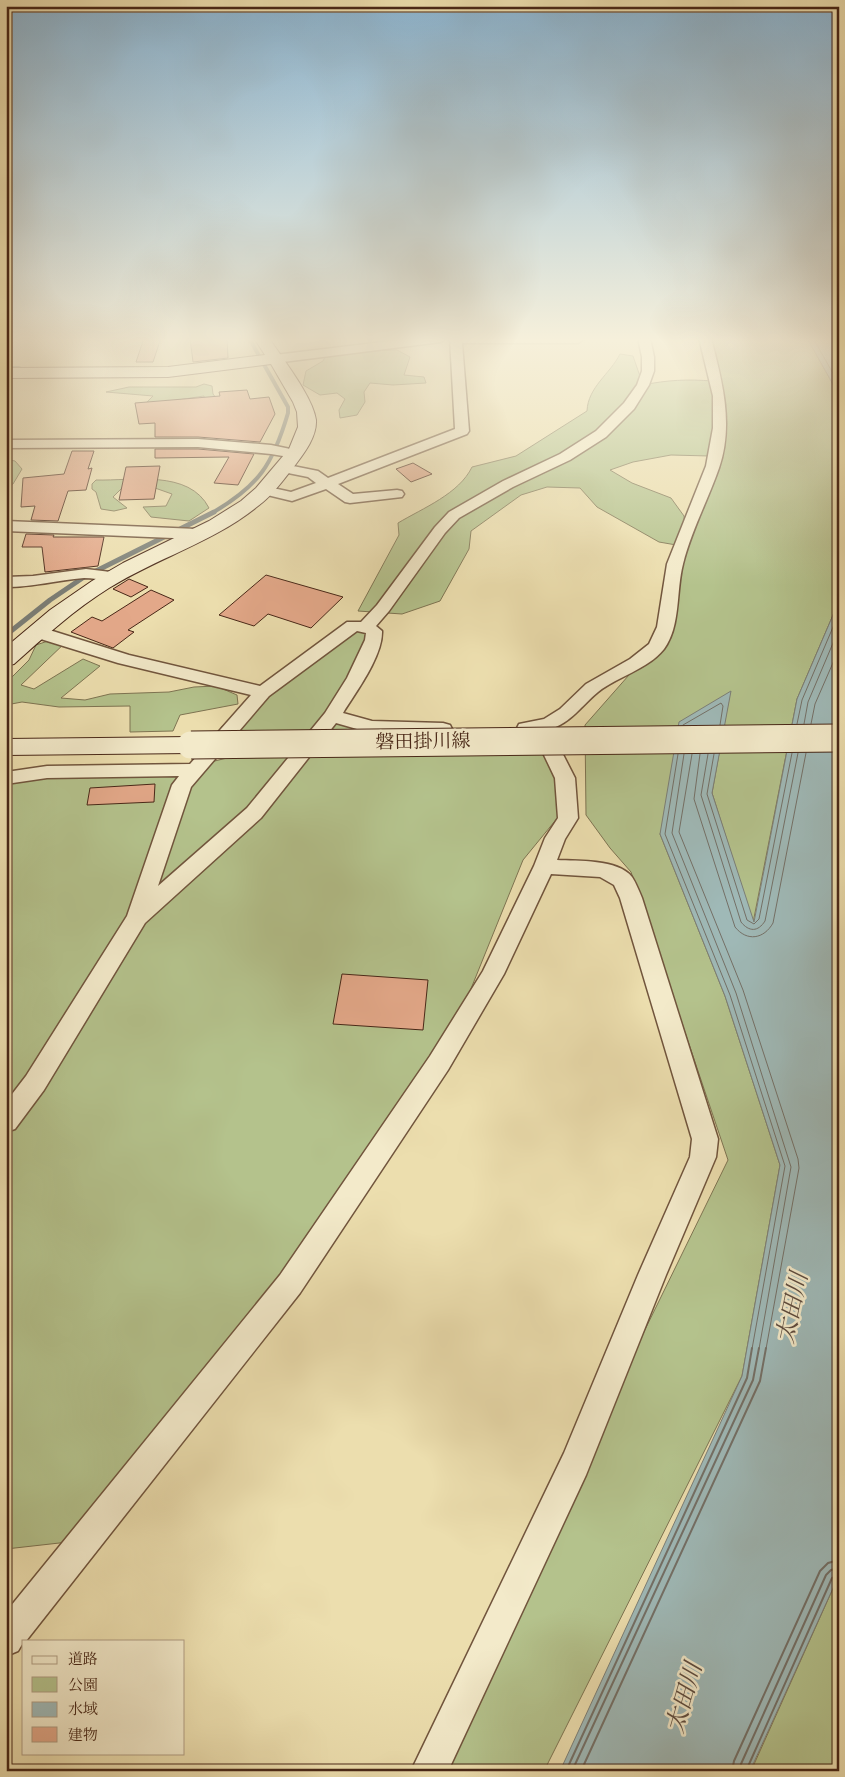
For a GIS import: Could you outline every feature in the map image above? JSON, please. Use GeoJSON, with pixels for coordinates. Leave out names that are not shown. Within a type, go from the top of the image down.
{"type":"FeatureCollection","features":[{"type":"Feature","properties":{"kind":"street"},"geometry":{"type":"LineString","coordinates":[[6,659],[79,599],[113,576],[197,534],[249,505],[289,461],[306,434],[307,421]]}},
{"type":"Feature","properties":{"kind":"street"},"geometry":{"type":"LineString","coordinates":[[264,490],[292,497],[462,431],[461,421]]}},
{"type":"Feature","properties":{"kind":"street"},"geometry":{"type":"LineString","coordinates":[[365,626],[383,608],[440,530],[454,515],[508,484],[565,457],[601,434],[614,421]]}},
{"type":"Feature","properties":{"kind":"street"},"geometry":{"type":"LineString","coordinates":[[332,716],[370,727],[423,730],[524,728],[550,723],[566,713],[592,688],[636,663],[657,646],[665,627],[675,564],[713,466],[720,421]]}},
{"type":"Feature","properties":{"kind":"street"},"geometry":{"type":"LineString","coordinates":[[6,444],[198,443],[215,446],[279,450],[289,461],[313,474],[350,499],[397,494]]}},
{"type":"Feature","properties":{"kind":"street"},"geometry":{"type":"LineString","coordinates":[[6,526],[197,534]]}},
{"type":"Feature","properties":{"kind":"street"},"geometry":{"type":"LineString","coordinates":[[6,582],[29,582],[86,572],[113,576]]}},
{"type":"Feature","properties":{"kind":"street"},"geometry":{"type":"LineString","coordinates":[[6,1122],[35,1084],[137,917],[182,785],[263,692],[353,626],[365,626],[374,630],[374,640],[356,678],[332,716],[254,813],[137,917]]}},
{"type":"Feature","properties":{"kind":"street"},"geometry":{"type":"LineString","coordinates":[[37,632],[124,659],[263,692]]}},
{"type":"Feature","properties":{"kind":"street"},"geometry":{"type":"LineString","coordinates":[[6,1640],[290,1284],[439,1063],[488,982],[544,866],[555,838],[568,818],[565,778],[539,725]]}},
{"type":"Feature","properties":{"kind":"street","name":"磐田掛川線"},"geometry":{"type":"LineString","coordinates":[[6,747],[839,738]]}},
{"type":"Feature","properties":{"kind":"street"},"geometry":{"type":"LineString","coordinates":[[6,778],[47,772],[194,770]]}},
{"type":"Feature","properties":{"kind":"street"},"geometry":{"type":"LineString","coordinates":[[429,1771],[575,1464],[652,1275],[703,1157],[705,1139],[700,1121],[631,898],[623,880],[604,870],[544,866]]}},
{"type":"Feature","properties":{"kind":"green space"},"geometry":{"type":"Polygon","coordinates":[[[571,421],[839,421],[839,601],[797,699],[753,923],[712,793],[730,692],[660,834],[725,996],[780,1165],[742,1376],[544,1771],[429,1771],[728,1160],[631,872],[610,848],[586,815],[585,725],[658,642],[709,456],[671,455],[633,462],[610,470],[632,483],[671,498],[684,516],[686,537],[682,546],[659,542],[597,507],[580,488],[547,487],[521,495],[471,531],[469,549],[440,601],[402,614],[358,611],[399,535],[398,523],[449,493],[466,477],[472,467],[516,456],[571,421]]]}},
{"type":"Feature","properties":{"kind":"green space"},"geometry":{"type":"Polygon","coordinates":[[[6,459],[15,461],[22,469],[13,484],[6,487],[6,459]]]}},
{"type":"Feature","properties":{"kind":"green space"},"geometry":{"type":"Polygon","coordinates":[[[142,479],[174,482],[188,487],[200,496],[209,508],[189,521],[151,517],[143,507],[166,506],[172,494],[155,488],[123,487],[113,497],[127,508],[114,511],[101,509],[96,492],[92,489],[92,484],[96,480],[142,479]]]}},
{"type":"Feature","properties":{"kind":"green space"},"geometry":{"type":"Polygon","coordinates":[[[353,626],[374,631],[332,716],[552,752],[568,805],[523,860],[466,1001],[372,1162],[86,1540],[6,1549],[6,783],[65,771],[174,771],[227,758],[221,727],[293,670],[353,626]]]}},
{"type":"Feature","properties":{"kind":"green space"},"geometry":{"type":"Polygon","coordinates":[[[51,640],[67,641],[21,685],[34,689],[83,659],[100,666],[61,698],[85,700],[110,694],[169,692],[194,687],[216,686],[237,695],[238,704],[180,715],[173,731],[130,732],[130,706],[59,707],[22,702],[6,705],[6,683],[29,660],[36,645],[51,640]]]}},
{"type":"Feature","properties":{"kind":"green space"},"geometry":{"type":"Polygon","coordinates":[[[839,1575],[839,1771],[751,1771],[839,1575]]]}},
{"type":"Feature","properties":{"kind":"water","name":"太田川"},"geometry":{"type":"Polygon","coordinates":[[[839,601],[839,1575],[750,1771],[560,1771],[742,1376],[780,1165],[725,996],[660,834],[679,722],[731,691],[712,793],[754,922],[797,699],[839,601]]]}},
{"type":"Feature","properties":{"kind":"building"},"geometry":{"type":"Polygon","coordinates":[[[138,421],[271,421],[260,442],[198,437],[155,437],[155,423],[139,424],[138,421]]]}},
{"type":"Feature","properties":{"kind":"building"},"geometry":{"type":"Polygon","coordinates":[[[155,449],[198,449],[254,454],[238,485],[214,483],[229,457],[155,458],[155,449]]]}},
{"type":"Feature","properties":{"kind":"building"},"geometry":{"type":"Polygon","coordinates":[[[72,451],[94,451],[88,469],[92,468],[86,490],[68,491],[58,521],[31,520],[35,506],[21,507],[23,478],[64,474],[72,451]]]}},
{"type":"Feature","properties":{"kind":"building"},"geometry":{"type":"Polygon","coordinates":[[[413,463],[432,474],[411,482],[396,469],[413,463]]]}},
{"type":"Feature","properties":{"kind":"building"},"geometry":{"type":"Polygon","coordinates":[[[160,466],[154,499],[119,500],[126,467],[160,466]]]}},
{"type":"Feature","properties":{"kind":"building"},"geometry":{"type":"Polygon","coordinates":[[[26,534],[54,535],[53,537],[104,537],[98,566],[45,572],[42,547],[22,547],[26,534]]]}},
{"type":"Feature","properties":{"kind":"building"},"geometry":{"type":"Polygon","coordinates":[[[266,575],[343,597],[311,628],[268,614],[254,626],[219,615],[266,575]]]}},
{"type":"Feature","properties":{"kind":"building"},"geometry":{"type":"Polygon","coordinates":[[[129,579],[148,587],[131,597],[113,589],[129,579]]]}},
{"type":"Feature","properties":{"kind":"building"},"geometry":{"type":"Polygon","coordinates":[[[151,590],[174,600],[128,630],[134,632],[113,648],[71,632],[92,617],[102,621],[151,590]]]}},
{"type":"Feature","properties":{"kind":"building"},"geometry":{"type":"Polygon","coordinates":[[[155,784],[154,802],[87,805],[90,788],[155,784]]]}},
{"type":"Feature","properties":{"kind":"building"},"geometry":{"type":"Polygon","coordinates":[[[342,974],[428,980],[423,1030],[333,1024],[342,974]]]}},
{"type":"Feature","properties":{"kind":"waterway"},"geometry":{"type":"LineString","coordinates":[[212,513],[242,493],[262,472],[270,460],[285,421]]}},
{"type":"Feature","properties":{"kind":"waterway"},"geometry":{"type":"LineString","coordinates":[[6,635],[50,600],[84,577],[212,513]]}}]}
